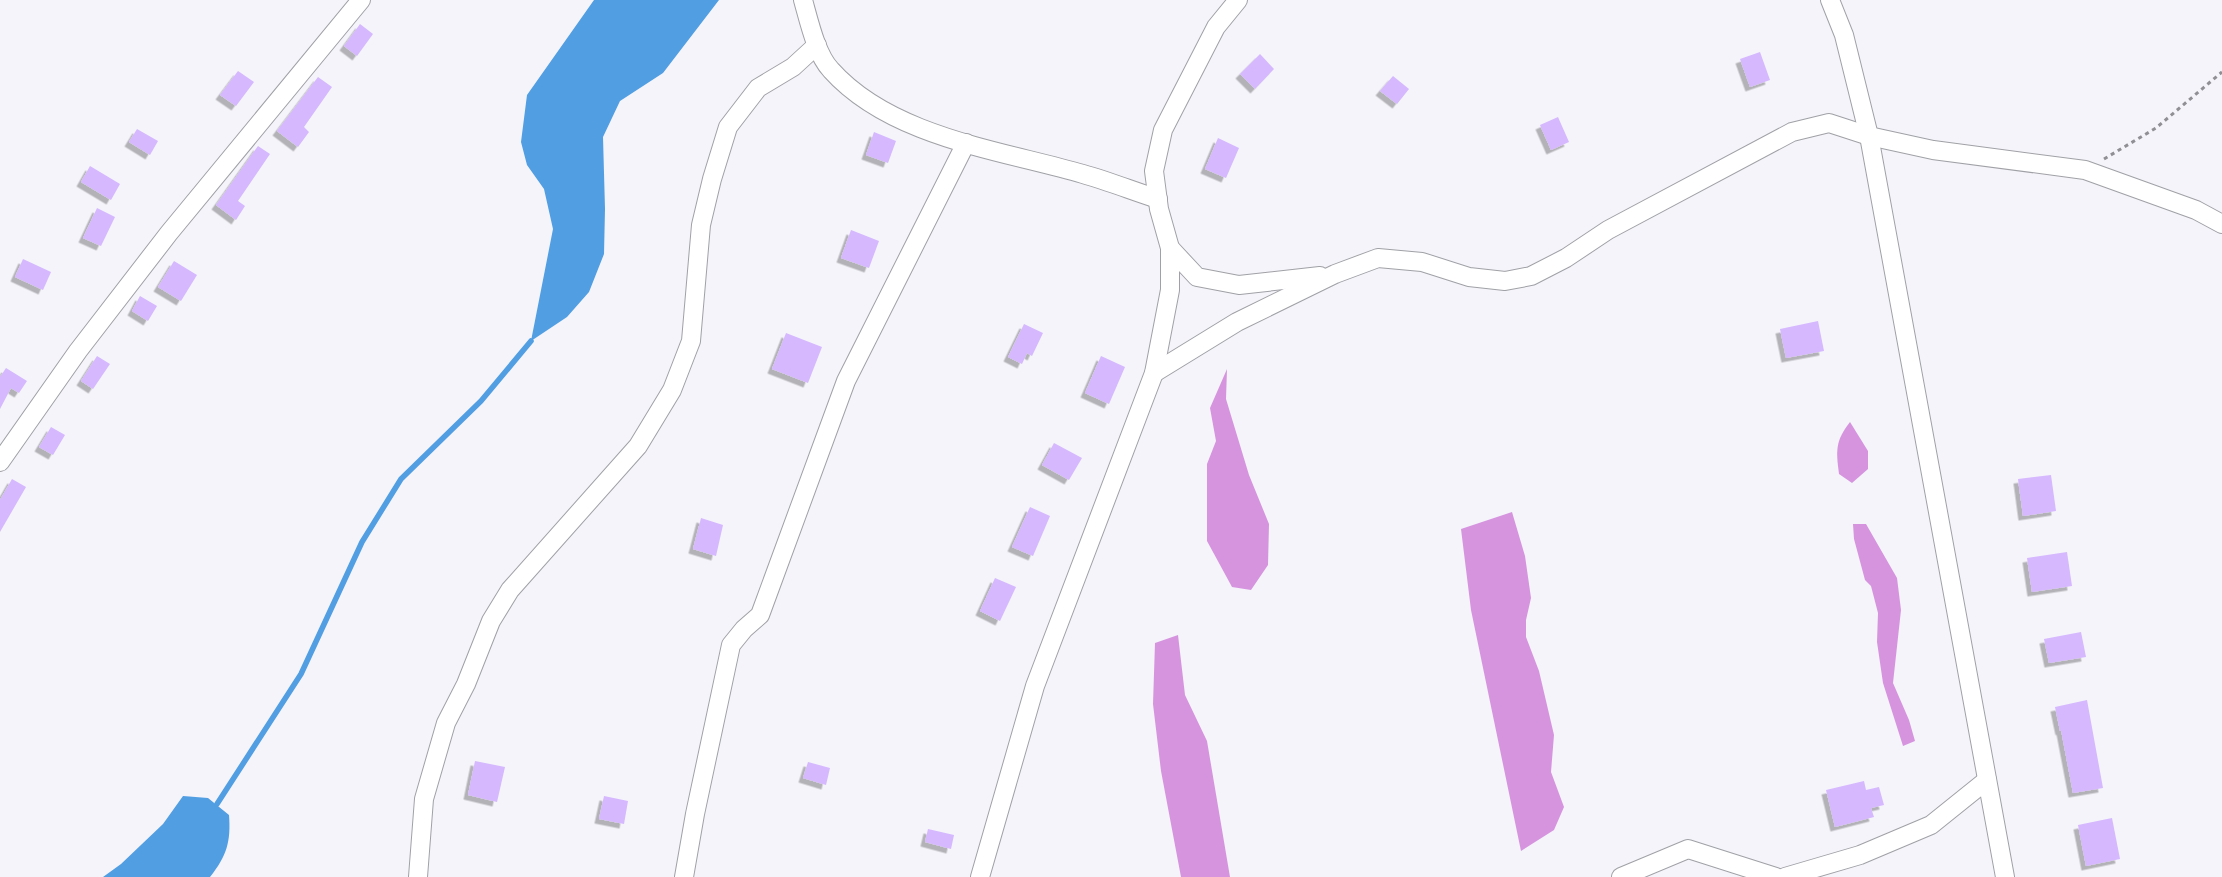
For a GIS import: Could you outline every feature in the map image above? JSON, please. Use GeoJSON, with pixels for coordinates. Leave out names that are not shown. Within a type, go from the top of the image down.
{"type":"FeatureCollection","features":[{"type":"Feature","properties":{"kind":"street"},"geometry":{"type":"LineString","coordinates":[[0,462],[78,351],[169,233],[361,0]]}},
{"type":"Feature","properties":{"kind":"street"},"geometry":{"type":"LineString","coordinates":[[803,0],[812,34],[829,69],[856,94],[895,118],[966,143],[1083,174],[1158,199]]}},
{"type":"Feature","properties":{"kind":"street"},"geometry":{"type":"LineString","coordinates":[[980,877],[1036,686],[1154,373],[1170,290],[1170,248],[1158,199],[1154,171],[1163,130],[1216,27],[1238,0]]}},
{"type":"Feature","properties":{"kind":"street"},"geometry":{"type":"LineString","coordinates":[[1830,0],[1844,35],[1869,136],[2005,877]]}},
{"type":"Feature","properties":{"kind":"street"},"geometry":{"type":"LineString","coordinates":[[418,877],[426,790],[446,722],[466,684],[491,621],[510,590],[638,446],[672,390],[691,341],[701,225],[712,179],[728,127],[758,88],[793,67],[817,45]]}},
{"type":"Feature","properties":{"kind":"street"},"geometry":{"type":"LineString","coordinates":[[1154,373],[1237,322],[1335,274],[1378,258],[1422,262],[1468,277],[1505,281],[1531,276],[1566,258],[1608,230],[1792,132],[1830,123],[1869,136],[1933,150],[2086,170],[2196,210],[2222,224]]}},
{"type":"Feature","properties":{"kind":"street"},"geometry":{"type":"LineString","coordinates":[[684,877],[697,804],[731,645],[760,615],[846,381],[966,143]]}},
{"type":"Feature","properties":{"kind":"street"},"geometry":{"type":"LineString","coordinates":[[1170,248],[1197,277],[1239,285],[1335,274]]}},
{"type":"Feature","properties":{"kind":"street"},"geometry":{"type":"LineString","coordinates":[[1785,877],[1860,855],[1931,825],[1987,780]]}},
{"type":"Feature","properties":{"kind":"street"},"geometry":{"type":"LineString","coordinates":[[1621,877],[1688,850],[1776,877]]}},
{"type":"Feature","properties":{"kind":"path"},"geometry":{"type":"LineString","coordinates":[[2086,170],[2156,128],[2222,72]]}},
{"type":"Feature","properties":{"kind":"shaded area"},"geometry":{"type":"Polygon","coordinates":[[[1227,369],[1226,399],[1249,475],[1269,524],[1268,565],[1251,590],[1232,587],[1207,541],[1207,464],[1216,441],[1210,408],[1227,369]]]}},
{"type":"Feature","properties":{"kind":"shaded area"},"geometry":{"type":"Polygon","coordinates":[[[1850,422],[1868,451],[1868,469],[1852,483],[1839,474],[1837,459],[1839,441],[1850,422]]]}},
{"type":"Feature","properties":{"kind":"shaded area"},"geometry":{"type":"Polygon","coordinates":[[[1512,512],[1525,556],[1531,598],[1526,620],[1526,637],[1539,671],[1554,735],[1551,772],[1564,807],[1554,830],[1521,851],[1471,610],[1461,529],[1512,512]]]}},
{"type":"Feature","properties":{"kind":"shaded area"},"geometry":{"type":"Polygon","coordinates":[[[1853,524],[1866,524],[1897,578],[1901,610],[1893,683],[1909,720],[1915,741],[1903,746],[1883,683],[1877,642],[1878,613],[1871,586],[1865,580],[1854,539],[1853,524]]]}},
{"type":"Feature","properties":{"kind":"shaded area"},"geometry":{"type":"Polygon","coordinates":[[[1178,635],[1185,695],[1207,741],[1230,877],[1181,877],[1161,771],[1153,704],[1155,643],[1178,635]]]}},
{"type":"Feature","properties":{"kind":"water"},"geometry":{"type":"Polygon","coordinates":[[[594,0],[719,0],[663,73],[620,101],[603,137],[604,254],[589,292],[567,317],[531,341],[553,229],[544,189],[527,165],[521,142],[527,95],[594,0]]]}},
{"type":"Feature","properties":{"kind":"water"},"geometry":{"type":"Polygon","coordinates":[[[183,796],[208,798],[229,815],[227,848],[210,877],[103,877],[121,864],[163,824],[183,796]]]}},
{"type":"Feature","properties":{"kind":"building"},"geometry":{"type":"Polygon","coordinates":[[[360,24],[373,34],[357,56],[344,46],[360,24]]]}},
{"type":"Feature","properties":{"kind":"building"},"geometry":{"type":"Polygon","coordinates":[[[1760,52],[1770,80],[1750,87],[1740,59],[1760,52]]]}},
{"type":"Feature","properties":{"kind":"building"},"geometry":{"type":"Polygon","coordinates":[[[1260,54],[1274,69],[1255,89],[1240,74],[1260,54]]]}},
{"type":"Feature","properties":{"kind":"building"},"geometry":{"type":"Polygon","coordinates":[[[238,71],[254,82],[236,106],[220,95],[238,71]]]}},
{"type":"Feature","properties":{"kind":"building"},"geometry":{"type":"Polygon","coordinates":[[[1393,76],[1409,89],[1397,104],[1380,91],[1393,76]]]}},
{"type":"Feature","properties":{"kind":"building"},"geometry":{"type":"Polygon","coordinates":[[[318,77],[332,87],[304,127],[309,132],[298,147],[277,131],[318,77]]]}},
{"type":"Feature","properties":{"kind":"building"},"geometry":{"type":"Polygon","coordinates":[[[1558,117],[1569,142],[1551,150],[1540,125],[1558,117]]]}},
{"type":"Feature","properties":{"kind":"building"},"geometry":{"type":"Polygon","coordinates":[[[137,129],[158,141],[150,155],[129,142],[137,129]]]}},
{"type":"Feature","properties":{"kind":"building"},"geometry":{"type":"Polygon","coordinates":[[[874,132],[896,141],[888,163],[866,155],[874,132]]]}},
{"type":"Feature","properties":{"kind":"building"},"geometry":{"type":"Polygon","coordinates":[[[1218,138],[1239,148],[1226,178],[1205,169],[1218,138]]]}},
{"type":"Feature","properties":{"kind":"building"},"geometry":{"type":"Polygon","coordinates":[[[258,146],[270,154],[238,201],[245,206],[236,220],[216,205],[258,146]]]}},
{"type":"Feature","properties":{"kind":"building"},"geometry":{"type":"Polygon","coordinates":[[[90,166],[120,184],[111,200],[81,182],[90,166]]]}},
{"type":"Feature","properties":{"kind":"building"},"geometry":{"type":"Polygon","coordinates":[[[97,208],[115,217],[101,246],[83,238],[97,208]]]}},
{"type":"Feature","properties":{"kind":"building"},"geometry":{"type":"Polygon","coordinates":[[[851,230],[879,241],[869,268],[841,258],[851,230]]]}},
{"type":"Feature","properties":{"kind":"building"},"geometry":{"type":"Polygon","coordinates":[[[23,259],[51,272],[43,290],[15,277],[23,259]]]}},
{"type":"Feature","properties":{"kind":"building"},"geometry":{"type":"Polygon","coordinates":[[[174,261],[197,275],[181,301],[158,287],[174,261]]]}},
{"type":"Feature","properties":{"kind":"building"},"geometry":{"type":"Polygon","coordinates":[[[140,296],[157,306],[148,321],[132,311],[140,296]]]}},
{"type":"Feature","properties":{"kind":"building"},"geometry":{"type":"Polygon","coordinates":[[[1818,321],[1824,351],[1786,358],[1780,329],[1818,321]]]}},
{"type":"Feature","properties":{"kind":"building"},"geometry":{"type":"Polygon","coordinates":[[[1024,324],[1043,333],[1032,356],[1027,353],[1022,364],[1008,357],[1024,324]]]}},
{"type":"Feature","properties":{"kind":"building"},"geometry":{"type":"Polygon","coordinates":[[[786,333],[822,347],[808,383],[772,369],[786,333]]]}},
{"type":"Feature","properties":{"kind":"building"},"geometry":{"type":"Polygon","coordinates":[[[97,356],[110,364],[93,389],[81,381],[97,356]]]}},
{"type":"Feature","properties":{"kind":"building"},"geometry":{"type":"Polygon","coordinates":[[[1101,356],[1125,367],[1109,404],[1085,393],[1101,356]]]}},
{"type":"Feature","properties":{"kind":"building"},"geometry":{"type":"Polygon","coordinates":[[[6,368],[27,381],[19,393],[11,388],[0,409],[0,377],[6,368]]]}},
{"type":"Feature","properties":{"kind":"building"},"geometry":{"type":"Polygon","coordinates":[[[51,427],[65,435],[53,455],[39,447],[51,427]]]}},
{"type":"Feature","properties":{"kind":"building"},"geometry":{"type":"Polygon","coordinates":[[[1054,443],[1082,458],[1069,480],[1042,465],[1054,443]]]}},
{"type":"Feature","properties":{"kind":"building"},"geometry":{"type":"Polygon","coordinates":[[[2051,475],[2056,511],[2023,516],[2018,479],[2051,475]]]}},
{"type":"Feature","properties":{"kind":"building"},"geometry":{"type":"Polygon","coordinates":[[[12,479],[26,487],[0,532],[0,500],[12,479]]]}},
{"type":"Feature","properties":{"kind":"building"},"geometry":{"type":"Polygon","coordinates":[[[1030,507],[1050,516],[1033,556],[1012,547],[1030,507]]]}},
{"type":"Feature","properties":{"kind":"building"},"geometry":{"type":"Polygon","coordinates":[[[701,518],[723,525],[716,556],[693,549],[701,518]]]}},
{"type":"Feature","properties":{"kind":"building"},"geometry":{"type":"Polygon","coordinates":[[[2067,552],[2072,586],[2032,592],[2027,558],[2067,552]]]}},
{"type":"Feature","properties":{"kind":"building"},"geometry":{"type":"Polygon","coordinates":[[[995,578],[1016,587],[1000,621],[980,611],[995,578]]]}},
{"type":"Feature","properties":{"kind":"building"},"geometry":{"type":"Polygon","coordinates":[[[2081,632],[2086,657],[2049,663],[2044,639],[2081,632]]]}},
{"type":"Feature","properties":{"kind":"building"},"geometry":{"type":"Polygon","coordinates":[[[2087,700],[2103,788],[2073,793],[2055,707],[2087,700]]]}},
{"type":"Feature","properties":{"kind":"building"},"geometry":{"type":"Polygon","coordinates":[[[475,761],[505,767],[497,802],[468,795],[475,761]]]}},
{"type":"Feature","properties":{"kind":"building"},"geometry":{"type":"Polygon","coordinates":[[[808,762],[830,768],[826,785],[803,778],[808,762]]]}},
{"type":"Feature","properties":{"kind":"building"},"geometry":{"type":"Polygon","coordinates":[[[1864,781],[1866,790],[1879,787],[1884,805],[1871,808],[1874,817],[1835,827],[1826,790],[1864,781]]]}},
{"type":"Feature","properties":{"kind":"building"},"geometry":{"type":"Polygon","coordinates":[[[604,796],[628,801],[624,824],[599,819],[604,796]]]}},
{"type":"Feature","properties":{"kind":"building"},"geometry":{"type":"Polygon","coordinates":[[[2112,818],[2120,859],[2086,866],[2078,825],[2112,818]]]}},
{"type":"Feature","properties":{"kind":"building"},"geometry":{"type":"Polygon","coordinates":[[[928,829],[954,835],[951,849],[925,842],[928,829]]]}},
{"type":"Feature","properties":{"kind":"waterway"},"geometry":{"type":"LineString","coordinates":[[217,804],[301,674],[362,542],[401,479],[481,401],[531,341]]}}]}
